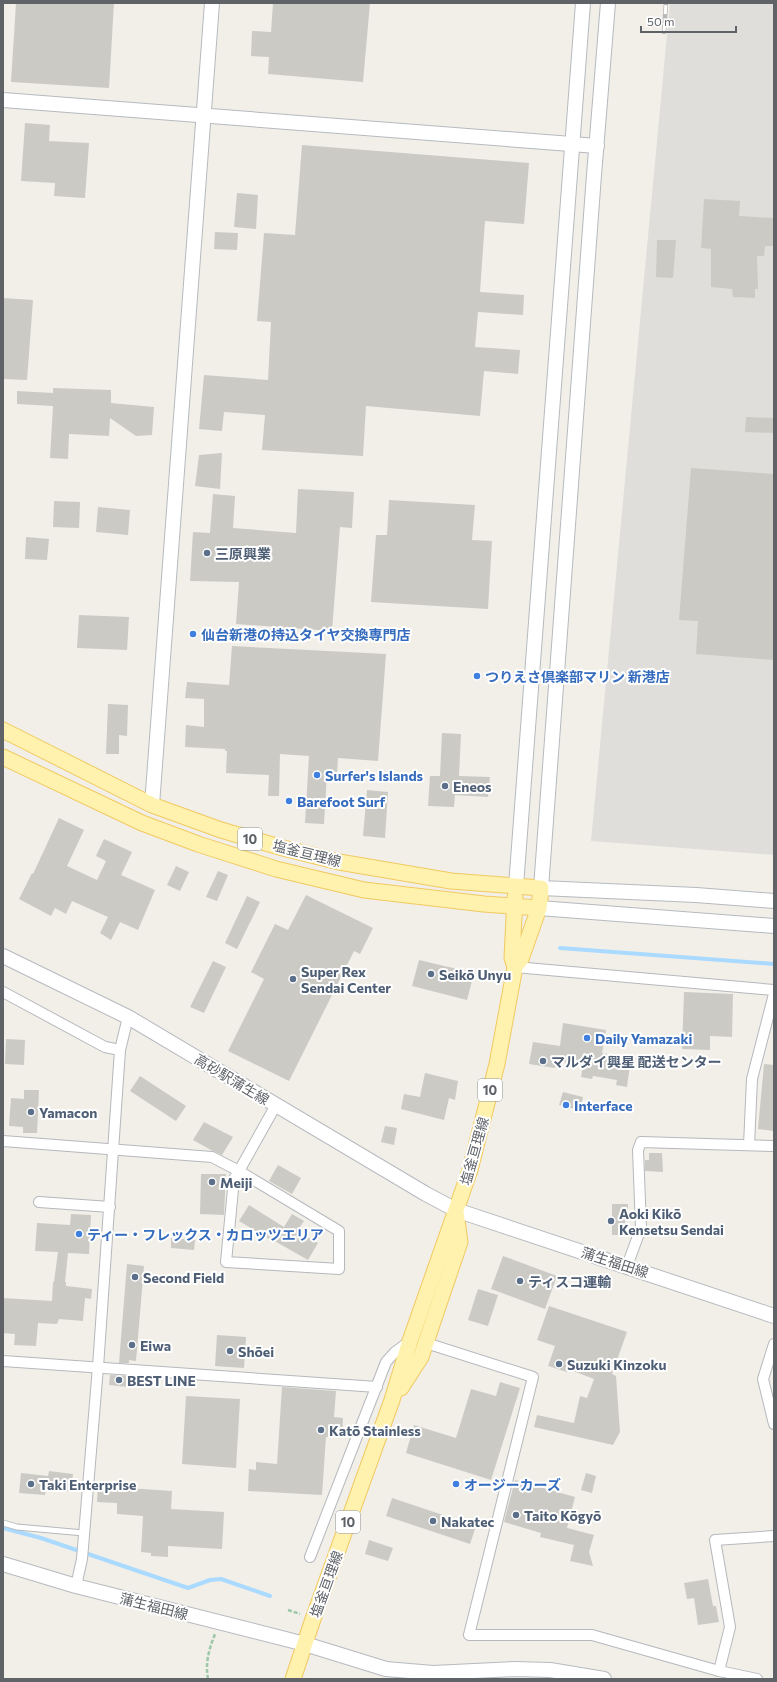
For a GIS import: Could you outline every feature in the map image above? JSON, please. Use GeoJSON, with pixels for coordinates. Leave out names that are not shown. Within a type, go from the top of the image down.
{"type":"FeatureCollection","features":[{"type":"Feature","properties":{"kind":"main road","name":"塩釜亘理線"},"geometry":{"type":"LineString","coordinates":[[3,730],[152,805],[220,830],[339,862],[450,881],[541,888],[539,908],[516,962],[497,1064],[470,1170],[410,1341],[392,1400],[293,1679]]}},
{"type":"Feature","properties":{"kind":"main road","name":"塩釜亘理線"},"geometry":{"type":"LineString","coordinates":[[3,757],[142,824],[276,869],[364,890],[539,908]]}},
{"type":"Feature","properties":{"kind":"main road","name":"10"},"geometry":{"type":"LineString","coordinates":[[516,886],[513,932],[516,962]]}},
{"type":"Feature","properties":{"kind":"main road","name":"塩釜亘理線"},"geometry":{"type":"LineString","coordinates":[[392,1400],[421,1357],[426,1343],[460,1242],[456,1210]]}},
{"type":"Feature","properties":{"kind":"main road"},"geometry":{"type":"LineString","coordinates":[[410,1341],[419,1341],[428,1318],[436,1312]]}},
{"type":"Feature","properties":{"kind":"street"},"geometry":{"type":"LineString","coordinates":[[152,805],[202,115],[212,3]]}},
{"type":"Feature","properties":{"kind":"street"},"geometry":{"type":"LineString","coordinates":[[516,886],[583,3]]}},
{"type":"Feature","properties":{"kind":"street"},"geometry":{"type":"LineString","coordinates":[[608,3],[541,888],[774,901]]}},
{"type":"Feature","properties":{"kind":"street"},"geometry":{"type":"LineString","coordinates":[[3,100],[597,146]]}},
{"type":"Feature","properties":{"kind":"street"},"geometry":{"type":"LineString","coordinates":[[539,908],[774,926]]}},
{"type":"Feature","properties":{"kind":"street","name":"高砂駅蒲生線"},"geometry":{"type":"LineString","coordinates":[[3,956],[128,1017],[426,1194],[456,1210]]}},
{"type":"Feature","properties":{"kind":"street"},"geometry":{"type":"LineString","coordinates":[[516,962],[774,990]]}},
{"type":"Feature","properties":{"kind":"street"},"geometry":{"type":"LineString","coordinates":[[3,992],[105,1047],[120,1050]]}},
{"type":"Feature","properties":{"kind":"street"},"geometry":{"type":"LineString","coordinates":[[749,1145],[752,1079],[774,994]]}},
{"type":"Feature","properties":{"kind":"street"},"geometry":{"type":"LineString","coordinates":[[76,1586],[82,1560],[84,1538],[110,1207],[120,1050],[128,1017]]}},
{"type":"Feature","properties":{"kind":"street"},"geometry":{"type":"LineString","coordinates":[[3,1140],[212,1157],[239,1171],[339,1231],[339,1269],[226,1262],[234,1179],[239,1171],[276,1105]]}},
{"type":"Feature","properties":{"kind":"street"},"geometry":{"type":"LineString","coordinates":[[627,1266],[641,1228],[638,1150],[641,1142],[774,1146]]}},
{"type":"Feature","properties":{"kind":"street"},"geometry":{"type":"LineString","coordinates":[[39,1202],[110,1207]]}},
{"type":"Feature","properties":{"kind":"street","name":"蒲生福田線"},"geometry":{"type":"LineString","coordinates":[[456,1210],[774,1316]]}},
{"type":"Feature","properties":{"kind":"street"},"geometry":{"type":"LineString","coordinates":[[310,1557],[386,1362],[395,1352],[410,1341]]}},
{"type":"Feature","properties":{"kind":"street"},"geometry":{"type":"LineString","coordinates":[[426,1343],[533,1377],[469,1635],[592,1635],[719,1671],[757,1679]]}},
{"type":"Feature","properties":{"kind":"street"},"geometry":{"type":"LineString","coordinates":[[774,1344],[763,1379],[774,1424]]}},
{"type":"Feature","properties":{"kind":"street"},"geometry":{"type":"LineString","coordinates":[[3,1361],[377,1387]]}},
{"type":"Feature","properties":{"kind":"street"},"geometry":{"type":"LineString","coordinates":[[719,1671],[730,1627],[715,1540],[774,1536]]}},
{"type":"Feature","properties":{"kind":"street","name":"蒲生福田線"},"geometry":{"type":"LineString","coordinates":[[3,1564],[76,1586],[305,1644],[372,1665],[399,1671],[434,1673],[495,1670],[550,1670],[604,1679]]}},
{"type":"Feature","properties":{"kind":"lane"},"geometry":{"type":"LineString","coordinates":[[3,1523],[17,1527],[84,1538]]}},
{"type":"Feature","properties":{"kind":"path"},"geometry":{"type":"LineString","coordinates":[[288,1610],[300,1614]]}},
{"type":"Feature","properties":{"kind":"path"},"geometry":{"type":"LineString","coordinates":[[208,1679],[206,1672],[208,1654],[219,1622]]}},
{"type":"Feature","properties":{"kind":"shaded area"},"geometry":{"type":"Polygon","coordinates":[[[670,3],[774,3],[774,855],[591,841],[670,3]]]}},
{"type":"Feature","properties":{"kind":"building"},"geometry":{"type":"Polygon","coordinates":[[[16,3],[114,3],[109,88],[11,82],[16,3]]]}},
{"type":"Feature","properties":{"kind":"building"},"geometry":{"type":"Polygon","coordinates":[[[273,3],[370,3],[363,82],[268,74],[269,57],[251,56],[252,31],[271,32],[273,3]]]}},
{"type":"Feature","properties":{"kind":"building"},"geometry":{"type":"Polygon","coordinates":[[[25,123],[50,125],[49,141],[89,143],[85,198],[54,196],[55,183],[21,181],[25,123]]]}},
{"type":"Feature","properties":{"kind":"building"},"geometry":{"type":"Polygon","coordinates":[[[302,145],[529,163],[524,224],[485,221],[480,292],[524,295],[523,315],[478,312],[475,347],[520,350],[518,374],[484,371],[480,416],[366,406],[363,456],[262,450],[265,415],[224,412],[222,431],[199,429],[204,375],[268,380],[271,322],[257,321],[264,233],[295,235],[302,145]]]}},
{"type":"Feature","properties":{"kind":"building"},"geometry":{"type":"Polygon","coordinates":[[[237,193],[258,195],[256,229],[234,227],[237,193]]]}},
{"type":"Feature","properties":{"kind":"building"},"geometry":{"type":"Polygon","coordinates":[[[704,199],[740,201],[739,216],[774,218],[774,246],[765,246],[764,256],[757,256],[758,289],[755,289],[755,298],[733,297],[732,289],[711,287],[711,249],[701,248],[704,199]]]}},
{"type":"Feature","properties":{"kind":"building"},"geometry":{"type":"Polygon","coordinates":[[[215,232],[238,233],[237,250],[214,249],[215,232]]]}},
{"type":"Feature","properties":{"kind":"building"},"geometry":{"type":"Polygon","coordinates":[[[657,240],[676,240],[673,278],[656,277],[657,240]]]}},
{"type":"Feature","properties":{"kind":"building"},"geometry":{"type":"Polygon","coordinates":[[[3,298],[33,300],[27,380],[3,379],[3,298]]]}},
{"type":"Feature","properties":{"kind":"building"},"geometry":{"type":"Polygon","coordinates":[[[53,388],[111,390],[111,403],[154,407],[152,435],[136,436],[110,418],[109,436],[69,434],[68,459],[50,458],[53,406],[17,404],[17,391],[53,393],[53,388]]]}},
{"type":"Feature","properties":{"kind":"building"},"geometry":{"type":"Polygon","coordinates":[[[746,417],[774,418],[774,433],[745,432],[746,417]]]}},
{"type":"Feature","properties":{"kind":"building"},"geometry":{"type":"Polygon","coordinates":[[[222,453],[220,489],[195,486],[199,455],[222,453]]]}},
{"type":"Feature","properties":{"kind":"building"},"geometry":{"type":"Polygon","coordinates":[[[691,468],[774,474],[774,660],[696,654],[698,621],[679,620],[691,468]]]}},
{"type":"Feature","properties":{"kind":"building"},"geometry":{"type":"Polygon","coordinates":[[[298,489],[354,492],[352,528],[340,527],[332,631],[236,624],[239,582],[190,581],[193,532],[210,533],[213,494],[235,496],[233,528],[296,533],[298,489]]]}},
{"type":"Feature","properties":{"kind":"building"},"geometry":{"type":"Polygon","coordinates":[[[389,500],[475,505],[472,540],[492,541],[488,609],[371,602],[376,535],[387,535],[389,500]]]}},
{"type":"Feature","properties":{"kind":"building"},"geometry":{"type":"Polygon","coordinates":[[[54,501],[80,502],[79,528],[53,527],[54,501]]]}},
{"type":"Feature","properties":{"kind":"building"},"geometry":{"type":"Polygon","coordinates":[[[98,507],[130,510],[128,535],[96,532],[98,507]]]}},
{"type":"Feature","properties":{"kind":"building"},"geometry":{"type":"Polygon","coordinates":[[[26,537],[49,539],[47,560],[25,559],[26,537]]]}},
{"type":"Feature","properties":{"kind":"building"},"geometry":{"type":"Polygon","coordinates":[[[79,615],[129,617],[127,650],[77,648],[79,615]]]}},
{"type":"Feature","properties":{"kind":"building"},"geometry":{"type":"Polygon","coordinates":[[[232,646],[386,654],[378,761],[338,758],[337,774],[327,773],[324,824],[305,823],[309,756],[280,754],[279,796],[268,796],[269,775],[226,773],[227,751],[225,751],[225,749],[185,747],[186,725],[204,727],[204,699],[185,698],[187,682],[229,685],[232,646]]]}},
{"type":"Feature","properties":{"kind":"building"},"geometry":{"type":"Polygon","coordinates":[[[108,704],[128,705],[127,736],[119,735],[119,754],[106,754],[108,704]]]}},
{"type":"Feature","properties":{"kind":"building"},"geometry":{"type":"Polygon","coordinates":[[[442,733],[461,734],[459,776],[490,777],[488,797],[455,795],[454,807],[428,806],[430,776],[440,776],[442,733]]]}},
{"type":"Feature","properties":{"kind":"building"},"geometry":{"type":"Polygon","coordinates":[[[367,790],[388,792],[385,838],[363,836],[367,790]]]}},
{"type":"Feature","properties":{"kind":"building"},"geometry":{"type":"Polygon","coordinates":[[[59,818],[84,830],[67,866],[97,880],[106,861],[96,856],[104,839],[132,852],[121,875],[155,890],[138,930],[120,922],[111,940],[100,933],[108,917],[72,901],[66,914],[55,908],[51,916],[19,899],[32,873],[33,874],[59,818]]]}},
{"type":"Feature","properties":{"kind":"building"},"geometry":{"type":"Polygon","coordinates":[[[176,866],[189,872],[180,891],[167,885],[176,866]]]}},
{"type":"Feature","properties":{"kind":"building"},"geometry":{"type":"Polygon","coordinates":[[[218,871],[228,875],[217,901],[206,897],[218,871]]]}},
{"type":"Feature","properties":{"kind":"building"},"geometry":{"type":"Polygon","coordinates":[[[306,895],[373,928],[360,954],[354,951],[289,1081],[228,1051],[264,979],[251,972],[275,924],[288,930],[306,895]]]}},
{"type":"Feature","properties":{"kind":"building"},"geometry":{"type":"Polygon","coordinates":[[[247,896],[260,902],[237,949],[225,943],[247,896]]]}},
{"type":"Feature","properties":{"kind":"building"},"geometry":{"type":"Polygon","coordinates":[[[419,960],[474,973],[467,1000],[412,986],[419,960]]]}},
{"type":"Feature","properties":{"kind":"building"},"geometry":{"type":"Polygon","coordinates":[[[213,961],[226,967],[204,1013],[190,1007],[213,961]]]}},
{"type":"Feature","properties":{"kind":"building"},"geometry":{"type":"Polygon","coordinates":[[[684,992],[733,994],[732,1037],[710,1036],[710,1050],[682,1049],[684,992]]]}},
{"type":"Feature","properties":{"kind":"building"},"geometry":{"type":"Polygon","coordinates":[[[563,1023],[606,1030],[602,1053],[631,1058],[627,1087],[616,1085],[617,1080],[593,1076],[592,1079],[581,1077],[583,1065],[556,1061],[555,1068],[529,1064],[533,1042],[560,1046],[563,1023]]]}},
{"type":"Feature","properties":{"kind":"building"},"geometry":{"type":"Polygon","coordinates":[[[6,1039],[25,1040],[24,1065],[5,1064],[6,1039]]]}},
{"type":"Feature","properties":{"kind":"building"},"geometry":{"type":"Polygon","coordinates":[[[764,1064],[774,1065],[774,1131],[758,1129],[764,1064]]]}},
{"type":"Feature","properties":{"kind":"building"},"geometry":{"type":"Polygon","coordinates":[[[425,1073],[458,1081],[455,1100],[449,1098],[444,1120],[401,1109],[404,1094],[420,1097],[425,1073]]]}},
{"type":"Feature","properties":{"kind":"building"},"geometry":{"type":"Polygon","coordinates":[[[140,1076],[186,1106],[176,1121],[130,1091],[140,1076]]]}},
{"type":"Feature","properties":{"kind":"building"},"geometry":{"type":"Polygon","coordinates":[[[24,1090],[39,1090],[37,1133],[23,1133],[23,1127],[9,1126],[11,1098],[24,1099],[24,1090]]]}},
{"type":"Feature","properties":{"kind":"building"},"geometry":{"type":"Polygon","coordinates":[[[563,1092],[583,1097],[580,1110],[559,1105],[563,1092]]]}},
{"type":"Feature","properties":{"kind":"building"},"geometry":{"type":"Polygon","coordinates":[[[204,1122],[233,1137],[222,1155],[193,1140],[204,1122]]]}},
{"type":"Feature","properties":{"kind":"building"},"geometry":{"type":"Polygon","coordinates":[[[385,1126],[397,1128],[394,1145],[381,1142],[385,1126]]]}},
{"type":"Feature","properties":{"kind":"building"},"geometry":{"type":"Polygon","coordinates":[[[649,1153],[662,1153],[663,1172],[645,1171],[645,1160],[649,1160],[649,1153]]]}},
{"type":"Feature","properties":{"kind":"building"},"geometry":{"type":"Polygon","coordinates":[[[278,1165],[301,1178],[292,1194],[269,1181],[278,1165]]]}},
{"type":"Feature","properties":{"kind":"building"},"geometry":{"type":"Polygon","coordinates":[[[201,1174],[226,1174],[224,1215],[200,1214],[201,1174]]]}},
{"type":"Feature","properties":{"kind":"building"},"geometry":{"type":"Polygon","coordinates":[[[612,1204],[628,1204],[628,1217],[625,1217],[625,1235],[612,1235],[612,1204]]]}},
{"type":"Feature","properties":{"kind":"building"},"geometry":{"type":"Polygon","coordinates":[[[249,1205],[284,1227],[292,1214],[304,1221],[297,1231],[318,1243],[308,1260],[239,1221],[249,1205]]]}},
{"type":"Feature","properties":{"kind":"building"},"geometry":{"type":"Polygon","coordinates":[[[71,1214],[91,1215],[89,1254],[68,1253],[65,1282],[66,1286],[92,1289],[91,1299],[85,1298],[83,1321],[59,1319],[57,1324],[38,1323],[36,1346],[14,1345],[15,1334],[3,1333],[3,1298],[52,1301],[53,1282],[58,1252],[35,1251],[37,1223],[70,1225],[71,1214]]]}},
{"type":"Feature","properties":{"kind":"building"},"geometry":{"type":"Polygon","coordinates":[[[171,1238],[195,1240],[194,1250],[171,1248],[171,1238]]]}},
{"type":"Feature","properties":{"kind":"building"},"geometry":{"type":"Polygon","coordinates":[[[503,1256],[557,1276],[545,1309],[491,1289],[503,1256]]]}},
{"type":"Feature","properties":{"kind":"building"},"geometry":{"type":"Polygon","coordinates":[[[127,1264],[144,1266],[136,1361],[129,1360],[129,1363],[119,1363],[127,1264]]]}},
{"type":"Feature","properties":{"kind":"building"},"geometry":{"type":"Polygon","coordinates":[[[478,1289],[498,1295],[488,1326],[468,1320],[478,1289]]]}},
{"type":"Feature","properties":{"kind":"building"},"geometry":{"type":"Polygon","coordinates":[[[549,1306],[627,1332],[612,1374],[616,1376],[620,1432],[613,1445],[534,1427],[537,1415],[574,1423],[580,1396],[587,1398],[594,1379],[568,1369],[567,1372],[548,1366],[555,1346],[537,1340],[549,1306]]]}},
{"type":"Feature","properties":{"kind":"building"},"geometry":{"type":"Polygon","coordinates":[[[217,1335],[246,1337],[244,1368],[215,1366],[217,1335]]]}},
{"type":"Feature","properties":{"kind":"building"},"geometry":{"type":"Polygon","coordinates":[[[110,1375],[128,1376],[128,1387],[109,1385],[110,1375]]]}},
{"type":"Feature","properties":{"kind":"building"},"geometry":{"type":"Polygon","coordinates":[[[500,1382],[520,1388],[491,1480],[406,1453],[414,1425],[456,1438],[471,1389],[496,1396],[500,1382]]]}},
{"type":"Feature","properties":{"kind":"building"},"geometry":{"type":"Polygon","coordinates":[[[282,1387],[336,1391],[334,1417],[343,1418],[342,1438],[326,1437],[322,1495],[248,1491],[249,1469],[256,1470],[256,1462],[277,1464],[282,1387]]]}},
{"type":"Feature","properties":{"kind":"building"},"geometry":{"type":"Polygon","coordinates":[[[186,1396],[240,1399],[236,1468],[182,1464],[186,1396]]]}},
{"type":"Feature","properties":{"kind":"building"},"geometry":{"type":"Polygon","coordinates":[[[49,1471],[73,1474],[71,1492],[46,1489],[45,1495],[19,1493],[21,1473],[48,1476],[49,1471]]]}},
{"type":"Feature","properties":{"kind":"building"},"geometry":{"type":"Polygon","coordinates":[[[586,1473],[596,1476],[592,1493],[581,1490],[586,1473]]]}},
{"type":"Feature","properties":{"kind":"building"},"geometry":{"type":"Polygon","coordinates":[[[515,1480],[575,1497],[567,1528],[594,1535],[589,1552],[593,1566],[570,1561],[574,1545],[540,1537],[541,1533],[504,1522],[515,1480]]]}},
{"type":"Feature","properties":{"kind":"building"},"geometry":{"type":"Polygon","coordinates":[[[98,1486],[172,1491],[171,1509],[224,1512],[222,1549],[168,1546],[168,1557],[151,1556],[151,1553],[141,1552],[143,1516],[117,1514],[117,1503],[97,1502],[98,1486]]]}},
{"type":"Feature","properties":{"kind":"building"},"geometry":{"type":"Polygon","coordinates":[[[392,1498],[476,1526],[470,1544],[386,1516],[392,1498]]]}},
{"type":"Feature","properties":{"kind":"building"},"geometry":{"type":"Polygon","coordinates":[[[369,1540],[393,1548],[388,1561],[365,1554],[369,1540]]]}},
{"type":"Feature","properties":{"kind":"building"},"geometry":{"type":"Polygon","coordinates":[[[708,1579],[713,1606],[716,1606],[719,1622],[698,1625],[694,1598],[687,1599],[684,1583],[708,1579]]]}},
{"type":"Feature","properties":{"kind":"waterway"},"geometry":{"type":"LineString","coordinates":[[560,948],[774,964]]}},
{"type":"Feature","properties":{"kind":"waterway"},"geometry":{"type":"LineString","coordinates":[[3,1528],[41,1538],[188,1588],[210,1580],[221,1579],[270,1596]]}},
{"type":"Feature","properties":{"kind":"railway"},"geometry":{"type":"LineString","coordinates":[[664,32],[666,3]]}},
{"type":"Feature","properties":{"kind":"place","name":"三原興業"},"geometry":{"type":"Point","coordinates":[207,553]}},
{"type":"Feature","properties":{"kind":"place","name":"仙台新港の持込タイヤ交換専門店"},"geometry":{"type":"Point","coordinates":[193,634]}},
{"type":"Feature","properties":{"kind":"place","name":"つりえさ倶楽部マリン 新港店"},"geometry":{"type":"Point","coordinates":[477,676]}},
{"type":"Feature","properties":{"kind":"place","name":"Surfer's Islands"},"geometry":{"type":"Point","coordinates":[317,775]}},
{"type":"Feature","properties":{"kind":"place","name":"Eneos"},"geometry":{"type":"Point","coordinates":[445,786]}},
{"type":"Feature","properties":{"kind":"place","name":"Barefoot Surf"},"geometry":{"type":"Point","coordinates":[289,801]}},
{"type":"Feature","properties":{"kind":"place","name":"Seikō Unyu"},"geometry":{"type":"Point","coordinates":[431,974]}},
{"type":"Feature","properties":{"kind":"place","name":"Super Rex Sendai Center"},"geometry":{"type":"Point","coordinates":[293,979]}},
{"type":"Feature","properties":{"kind":"place","name":"Daily Yamazaki"},"geometry":{"type":"Point","coordinates":[587,1038]}},
{"type":"Feature","properties":{"kind":"place","name":"マルダイ興星 配送センター"},"geometry":{"type":"Point","coordinates":[543,1061]}},
{"type":"Feature","properties":{"kind":"place","name":"Interface"},"geometry":{"type":"Point","coordinates":[566,1105]}},
{"type":"Feature","properties":{"kind":"place","name":"Yamacon"},"geometry":{"type":"Point","coordinates":[31,1112]}},
{"type":"Feature","properties":{"kind":"place","name":"Meiji"},"geometry":{"type":"Point","coordinates":[212,1182]}},
{"type":"Feature","properties":{"kind":"place","name":"Aoki Kikō Kensetsu Sendai"},"geometry":{"type":"Point","coordinates":[611,1221]}},
{"type":"Feature","properties":{"kind":"place","name":"ティー・フレックス・カロッツエリア"},"geometry":{"type":"Point","coordinates":[79,1234]}},
{"type":"Feature","properties":{"kind":"place","name":"Second Field"},"geometry":{"type":"Point","coordinates":[135,1277]}},
{"type":"Feature","properties":{"kind":"place","name":"ティスコ運輸"},"geometry":{"type":"Point","coordinates":[520,1281]}},
{"type":"Feature","properties":{"kind":"place","name":"Eiwa"},"geometry":{"type":"Point","coordinates":[132,1345]}},
{"type":"Feature","properties":{"kind":"place","name":"Shōei"},"geometry":{"type":"Point","coordinates":[230,1351]}},
{"type":"Feature","properties":{"kind":"place","name":"Suzuki Kinzoku"},"geometry":{"type":"Point","coordinates":[559,1364]}},
{"type":"Feature","properties":{"kind":"place","name":"BEST LINE"},"geometry":{"type":"Point","coordinates":[119,1380]}},
{"type":"Feature","properties":{"kind":"place","name":"Katō Stainless"},"geometry":{"type":"Point","coordinates":[321,1430]}},
{"type":"Feature","properties":{"kind":"place","name":"Taki Enterprise"},"geometry":{"type":"Point","coordinates":[31,1484]}},
{"type":"Feature","properties":{"kind":"place","name":"オージーカーズ"},"geometry":{"type":"Point","coordinates":[456,1484]}},
{"type":"Feature","properties":{"kind":"place","name":"Taito Kōgyō"},"geometry":{"type":"Point","coordinates":[516,1515]}},
{"type":"Feature","properties":{"kind":"place","name":"Nakatec"},"geometry":{"type":"Point","coordinates":[433,1521]}}]}
